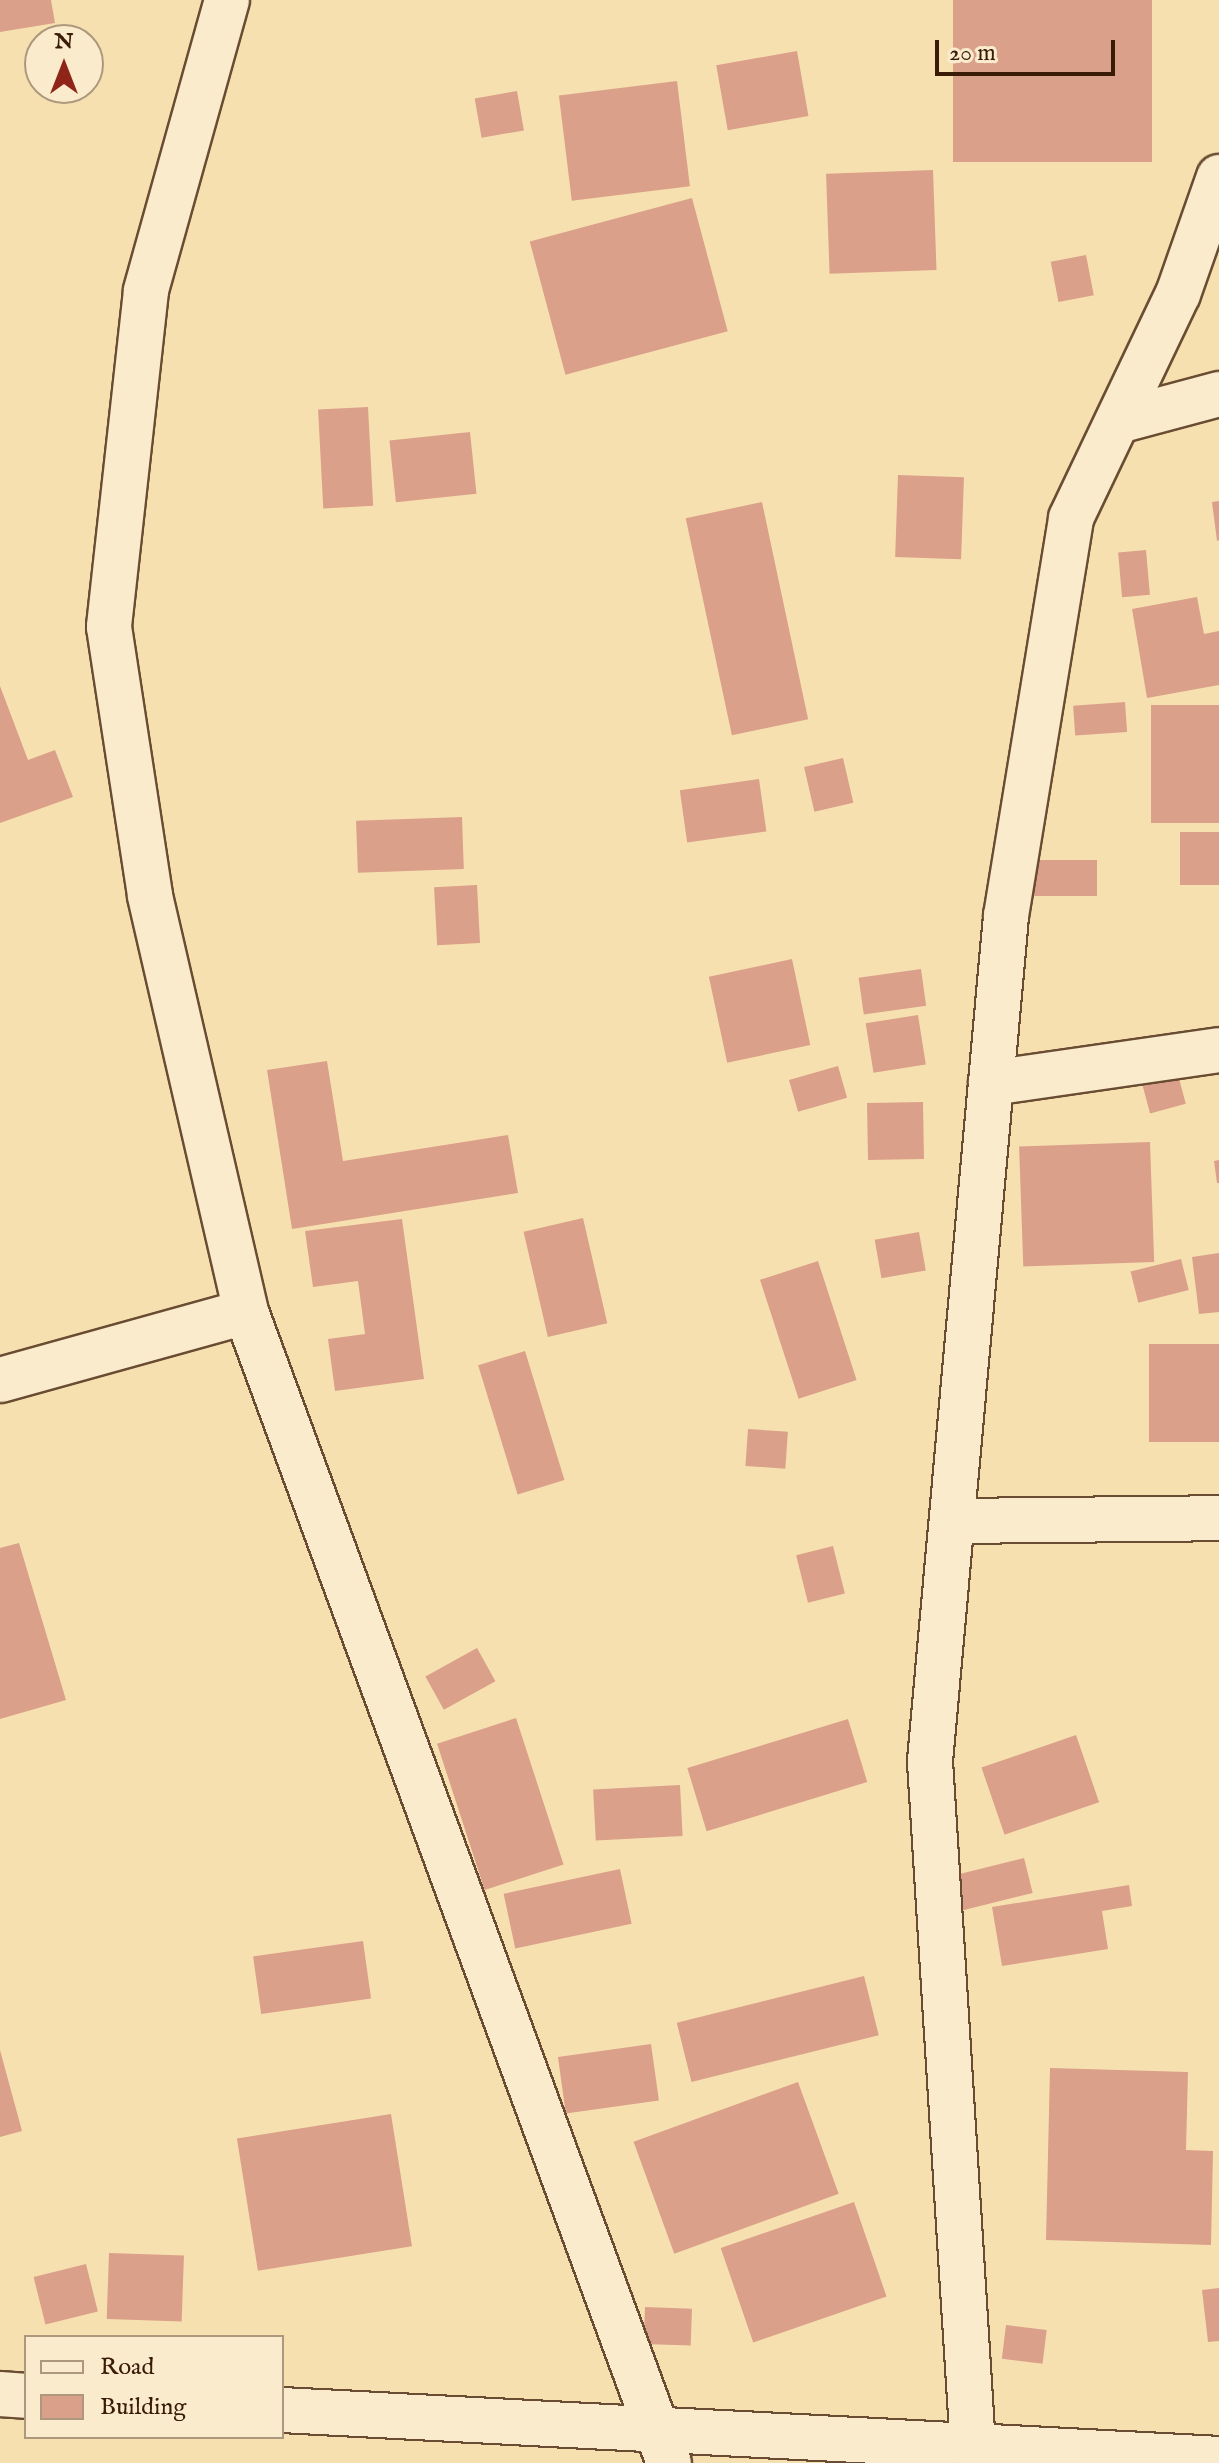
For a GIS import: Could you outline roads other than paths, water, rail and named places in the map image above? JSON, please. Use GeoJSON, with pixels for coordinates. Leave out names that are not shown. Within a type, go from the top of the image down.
{"type":"FeatureCollection","features":[{"type":"Feature","properties":{"kind":"street"},"geometry":{"type":"LineString","coordinates":[[227,0],[146,291],[109,627],[150,896],[246,1312],[663,2447]]}},
{"type":"Feature","properties":{"kind":"street"},"geometry":{"type":"LineString","coordinates":[[973,2447],[930,1761],[1006,916],[1071,518],[1178,294],[1219,177]]}},
{"type":"Feature","properties":{"kind":"street"},"geometry":{"type":"LineString","coordinates":[[1118,421],[1219,394]]}},
{"type":"Feature","properties":{"kind":"street"},"geometry":{"type":"LineString","coordinates":[[991,1083],[1219,1050]]}},
{"type":"Feature","properties":{"kind":"street"},"geometry":{"type":"LineString","coordinates":[[0,1380],[246,1312]]}},
{"type":"Feature","properties":{"kind":"street"},"geometry":{"type":"LineString","coordinates":[[953,1521],[1219,1518]]}},
{"type":"Feature","properties":{"kind":"street"},"geometry":{"type":"LineString","coordinates":[[0,2394],[24,2396]]}},
{"type":"Feature","properties":{"kind":"street"},"geometry":{"type":"LineString","coordinates":[[284,2410],[663,2447],[973,2447],[1219,2459]]}}]}
